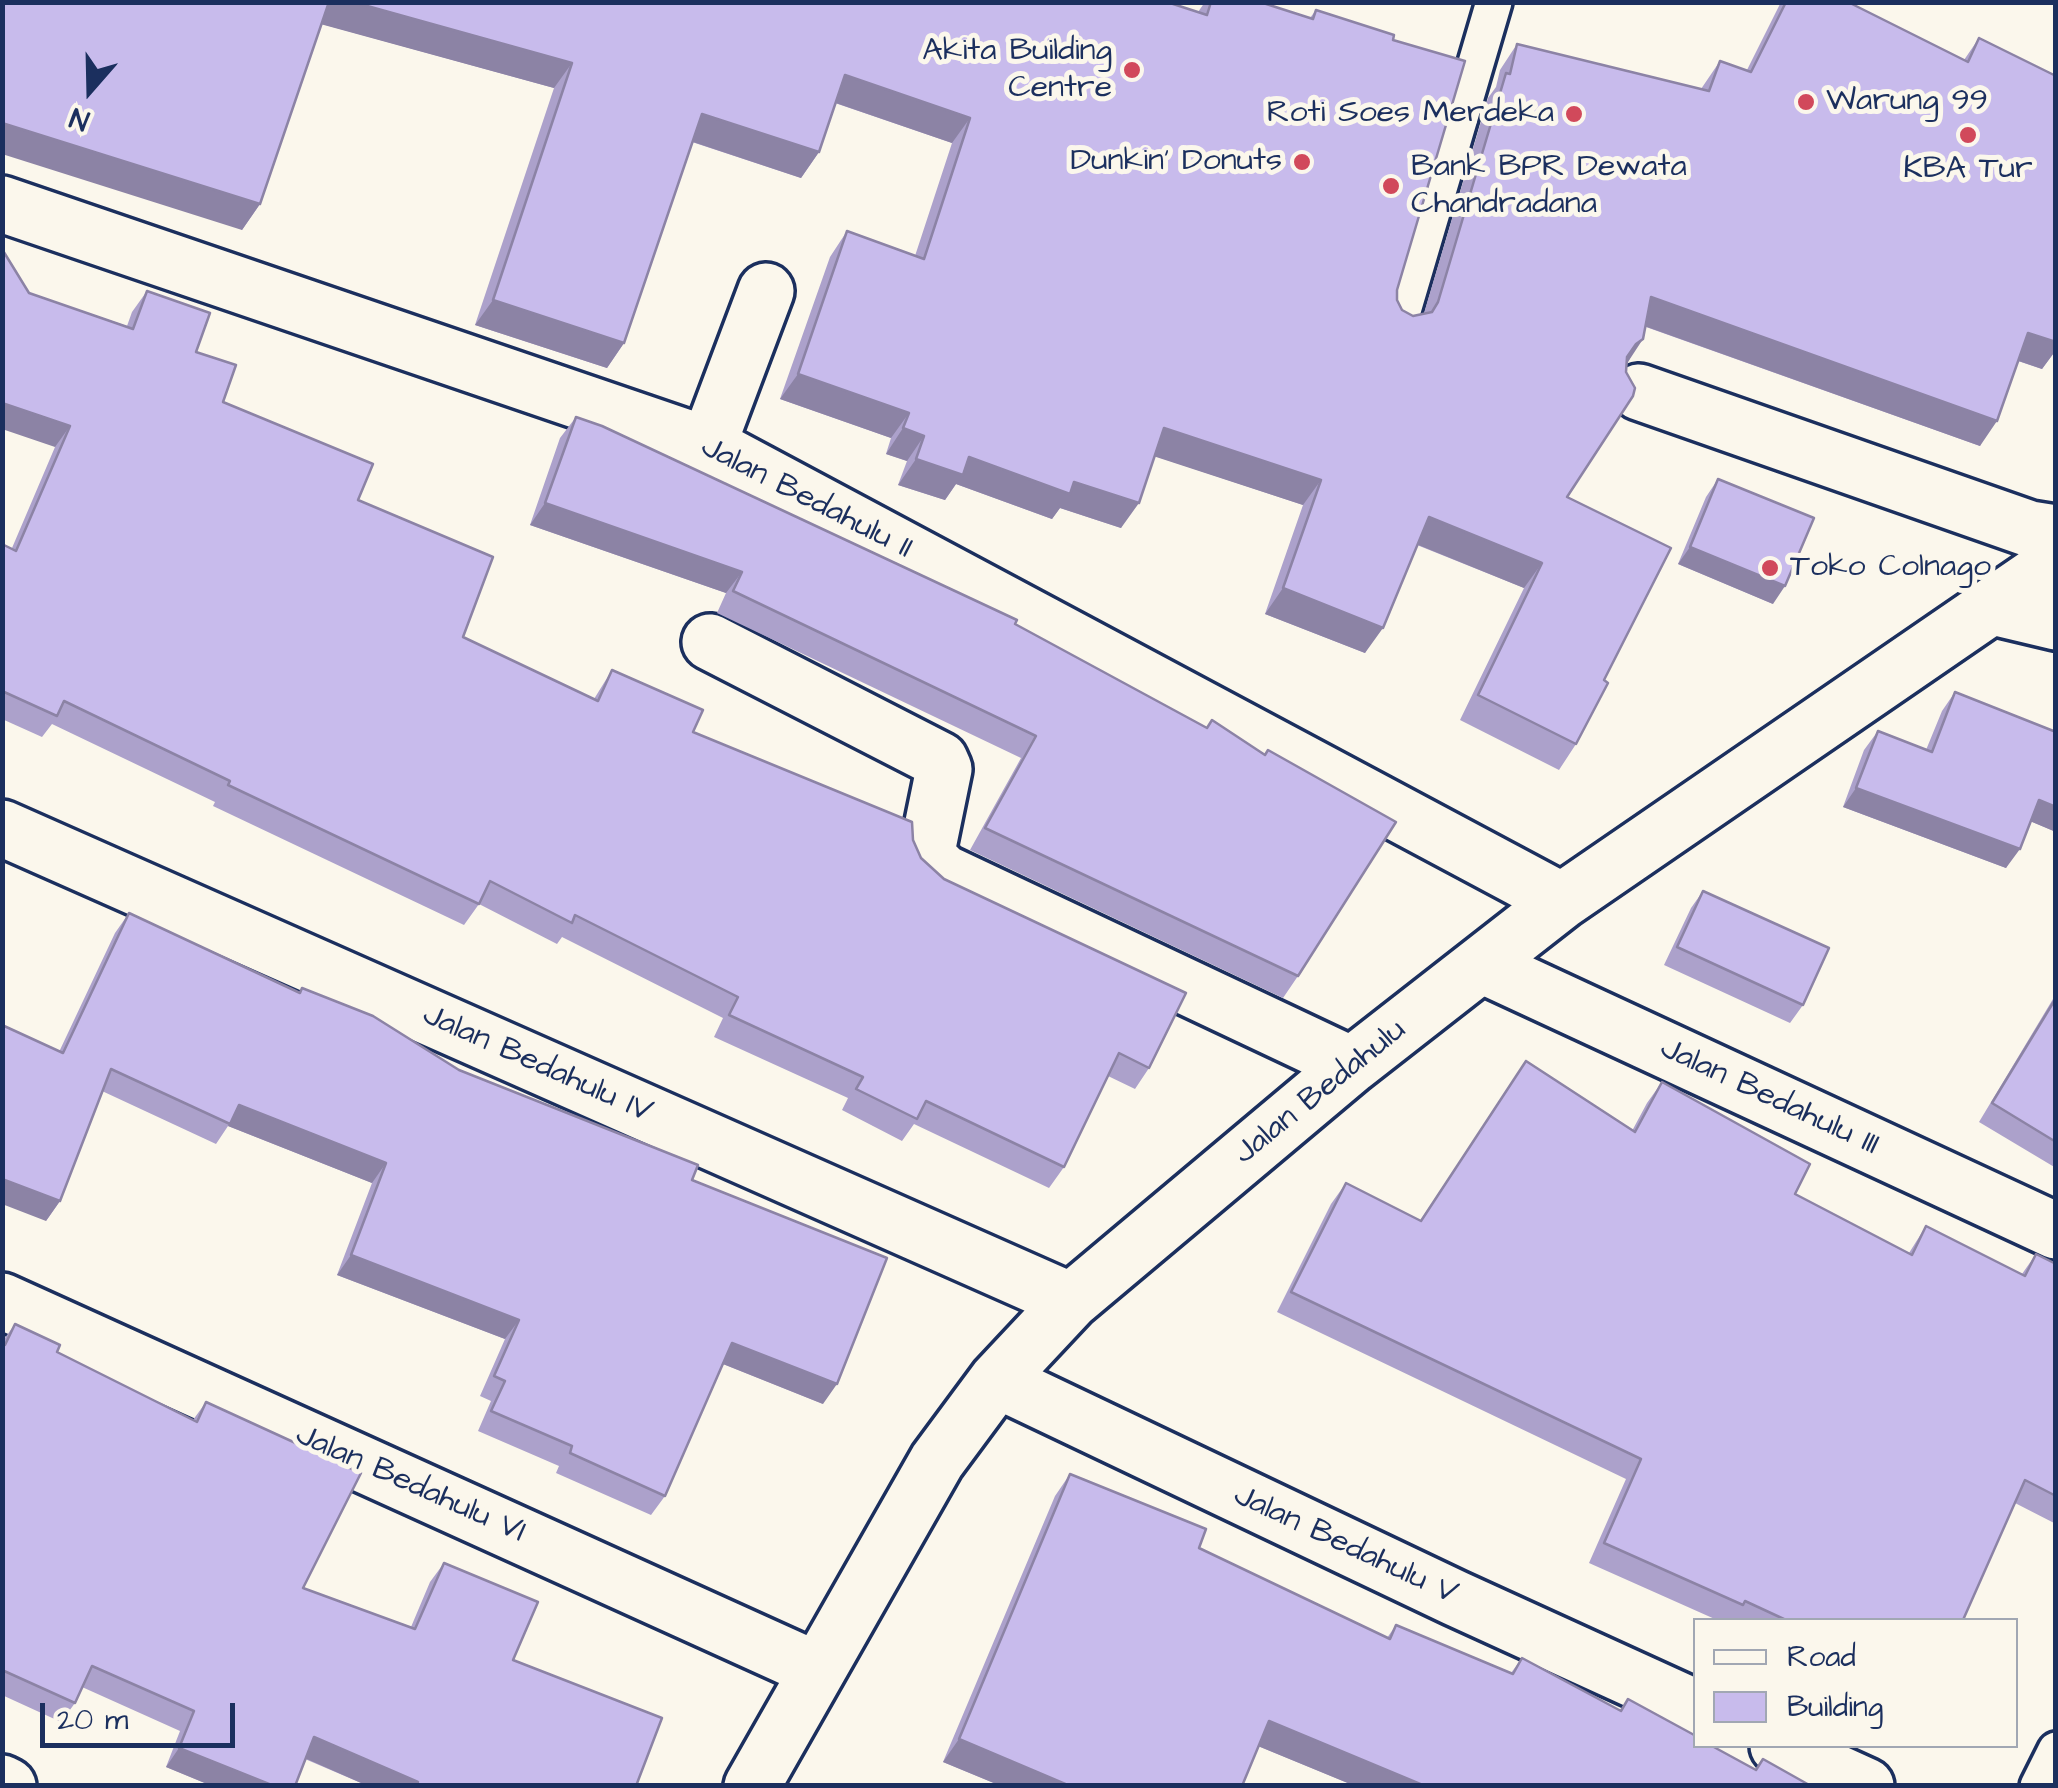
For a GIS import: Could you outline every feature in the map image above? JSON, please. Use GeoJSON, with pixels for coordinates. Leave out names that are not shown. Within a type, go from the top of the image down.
{"type":"FeatureCollection","features":[{"type":"Feature","properties":{"kind":"street","name":"Jalan Bedahulu II"},"geometry":{"type":"LineString","coordinates":[[2,204],[708,445],[1562,900]]}},
{"type":"Feature","properties":{"kind":"street"},"geometry":{"type":"LineString","coordinates":[[708,445],[766,291]]}},
{"type":"Feature","properties":{"kind":"street"},"geometry":{"type":"LineString","coordinates":[[1639,392],[2030,528],[2056,533]]}},
{"type":"Feature","properties":{"kind":"street","name":"Jalan Bedahulu"},"geometry":{"type":"LineString","coordinates":[[767,1781],[817,1670],[937,1462],[997,1380],[1071,1302],[1352,1065],[1562,900],[2056,562]]}},
{"type":"Feature","properties":{"kind":"street"},"geometry":{"type":"LineString","coordinates":[[1993,607],[2056,622]]}},
{"type":"Feature","properties":{"kind":"street"},"geometry":{"type":"LineString","coordinates":[[710,642],[940,760],[944,770],[928,847],[929,858],[943,872],[1352,1065]]}},
{"type":"Feature","properties":{"kind":"street","name":"Jalan Bedahulu IV"},"geometry":{"type":"LineString","coordinates":[[2,828],[1071,1302]]}},
{"type":"Feature","properties":{"kind":"street","name":"Jalan Bedahulu III"},"geometry":{"type":"LineString","coordinates":[[1482,965],[2056,1232]]}},
{"type":"Feature","properties":{"kind":"street","name":"Jalan Bedahulu VI"},"geometry":{"type":"LineString","coordinates":[[2,1301],[817,1670]]}},
{"type":"Feature","properties":{"kind":"street","name":"Jalan Bedahulu V"},"geometry":{"type":"LineString","coordinates":[[997,1380],[1693,1707]]}},
{"type":"Feature","properties":{"kind":"street"},"geometry":{"type":"LineString","coordinates":[[1782,1748],[1866,1786]]}},
{"type":"Feature","properties":{"kind":"lane"},"geometry":{"type":"LineString","coordinates":[[1400,321],[1494,2]]}},
{"type":"Feature","properties":{"kind":"lane"},"geometry":{"type":"LineString","coordinates":[[2038,1786],[2056,1750]]}},
{"type":"Feature","properties":{"kind":"building"},"geometry":{"type":"Polygon","coordinates":[[[2,2],[329,2],[260,204],[2,123],[2,2]]]}},
{"type":"Feature","properties":{"kind":"building"},"geometry":{"type":"Polygon","coordinates":[[[353,2],[1167,2],[1207,15],[1211,2],[1260,2],[1313,19],[1316,10],[1394,35],[1393,40],[1465,61],[1397,290],[1402,310],[1413,316],[1432,312],[1438,302],[1517,44],[1709,91],[1720,61],[1751,72],[1786,2],[1848,2],[1968,62],[1979,38],[2056,76],[2056,342],[2028,333],[1997,421],[1651,297],[1643,339],[1627,357],[1626,372],[1635,388],[1633,396],[1567,497],[1671,548],[1576,744],[1478,695],[1542,563],[1429,517],[1383,628],[1283,588],[1321,480],[1164,428],[1139,503],[1074,482],[1070,494],[969,457],[963,475],[916,459],[924,436],[903,428],[909,413],[798,374],[847,231],[924,259],[970,118],[845,75],[819,152],[702,114],[624,343],[493,300],[572,63],[353,2]]]}},
{"type":"Feature","properties":{"kind":"building"},"geometry":{"type":"Polygon","coordinates":[[[2,249],[29,293],[133,329],[147,291],[210,313],[196,352],[236,365],[223,402],[373,464],[358,500],[493,557],[463,637],[598,701],[612,670],[703,710],[693,732],[912,822],[913,840],[921,858],[944,879],[1186,993],[1149,1068],[1119,1053],[1064,1167],[926,1101],[917,1119],[856,1089],[863,1077],[729,1015],[738,997],[575,915],[572,923],[490,881],[479,904],[228,785],[230,781],[64,701],[57,716],[2,691],[2,544],[16,551],[70,426],[2,403],[2,249]]]}},
{"type":"Feature","properties":{"kind":"building"},"geometry":{"type":"Polygon","coordinates":[[[576,417],[1017,620],[1015,624],[1207,728],[1212,720],[1265,755],[1268,750],[1396,822],[1298,976],[985,828],[1036,736],[733,591],[742,572],[545,503],[576,417]]]}},
{"type":"Feature","properties":{"kind":"building"},"geometry":{"type":"Polygon","coordinates":[[[1718,479],[1814,518],[1785,586],[1690,547],[1718,479]]]}},
{"type":"Feature","properties":{"kind":"building"},"geometry":{"type":"Polygon","coordinates":[[[1955,692],[2056,732],[2056,807],[2039,800],[2020,849],[1856,788],[1878,731],[1932,752],[1955,692]]]}},
{"type":"Feature","properties":{"kind":"building"},"geometry":{"type":"Polygon","coordinates":[[[1703,891],[1829,948],[1803,1005],[1677,947],[1703,891]]]}},
{"type":"Feature","properties":{"kind":"building"},"geometry":{"type":"Polygon","coordinates":[[[129,913],[300,993],[302,988],[373,1016],[459,1070],[698,1165],[692,1180],[887,1258],[837,1384],[732,1343],[665,1496],[570,1453],[572,1446],[491,1411],[505,1381],[494,1376],[519,1320],[351,1255],[386,1163],[239,1105],[230,1124],[111,1069],[60,1201],[2,1179],[2,1025],[63,1053],[129,913]]]}},
{"type":"Feature","properties":{"kind":"building"},"geometry":{"type":"Polygon","coordinates":[[[2056,998],[2056,1142],[1992,1103],[2056,998]]]}},
{"type":"Feature","properties":{"kind":"building"},"geometry":{"type":"Polygon","coordinates":[[[1526,1061],[1635,1132],[1662,1082],[1810,1164],[1795,1194],[1912,1255],[1926,1226],[2025,1276],[2036,1254],[2056,1264],[2056,1496],[2025,1480],[1964,1618],[1782,1618],[1745,1601],[1743,1605],[1604,1543],[1641,1459],[1291,1292],[1346,1183],[1421,1221],[1526,1061]]]}},
{"type":"Feature","properties":{"kind":"building"},"geometry":{"type":"Polygon","coordinates":[[[15,1324],[60,1345],[57,1352],[197,1422],[206,1402],[361,1473],[303,1588],[415,1629],[444,1563],[538,1602],[513,1660],[662,1718],[636,1786],[416,1786],[418,1782],[314,1737],[295,1786],[274,1786],[179,1748],[194,1711],[92,1666],[75,1703],[2,1670],[2,1344],[5,1345],[15,1324]]]}},
{"type":"Feature","properties":{"kind":"building"},"geometry":{"type":"Polygon","coordinates":[[[1070,1474],[1206,1529],[1199,1548],[1390,1639],[1396,1625],[1513,1674],[1522,1658],[1621,1711],[1628,1699],[1693,1734],[1693,1748],[1716,1748],[1756,1770],[1763,1759],[1811,1786],[1425,1786],[1269,1721],[1242,1786],[1070,1786],[959,1739],[1070,1474]]]}},
{"type":"Feature","properties":{"kind":"place","name":"Akita Building Centre"},"geometry":{"type":"Point","coordinates":[1132,70]}},
{"type":"Feature","properties":{"kind":"place","name":"Warung 99"},"geometry":{"type":"Point","coordinates":[1806,102]}},
{"type":"Feature","properties":{"kind":"place","name":"Roti Soes Merdeka"},"geometry":{"type":"Point","coordinates":[1574,114]}},
{"type":"Feature","properties":{"kind":"place","name":"KBA Tur"},"geometry":{"type":"Point","coordinates":[1968,135]}},
{"type":"Feature","properties":{"kind":"place","name":"Dunkin' Donuts"},"geometry":{"type":"Point","coordinates":[1302,162]}},
{"type":"Feature","properties":{"kind":"place","name":"Bank BPR Dewata Chandradana"},"geometry":{"type":"Point","coordinates":[1391,186]}},
{"type":"Feature","properties":{"kind":"place","name":"Toko Colnago"},"geometry":{"type":"Point","coordinates":[1770,568]}}]}
